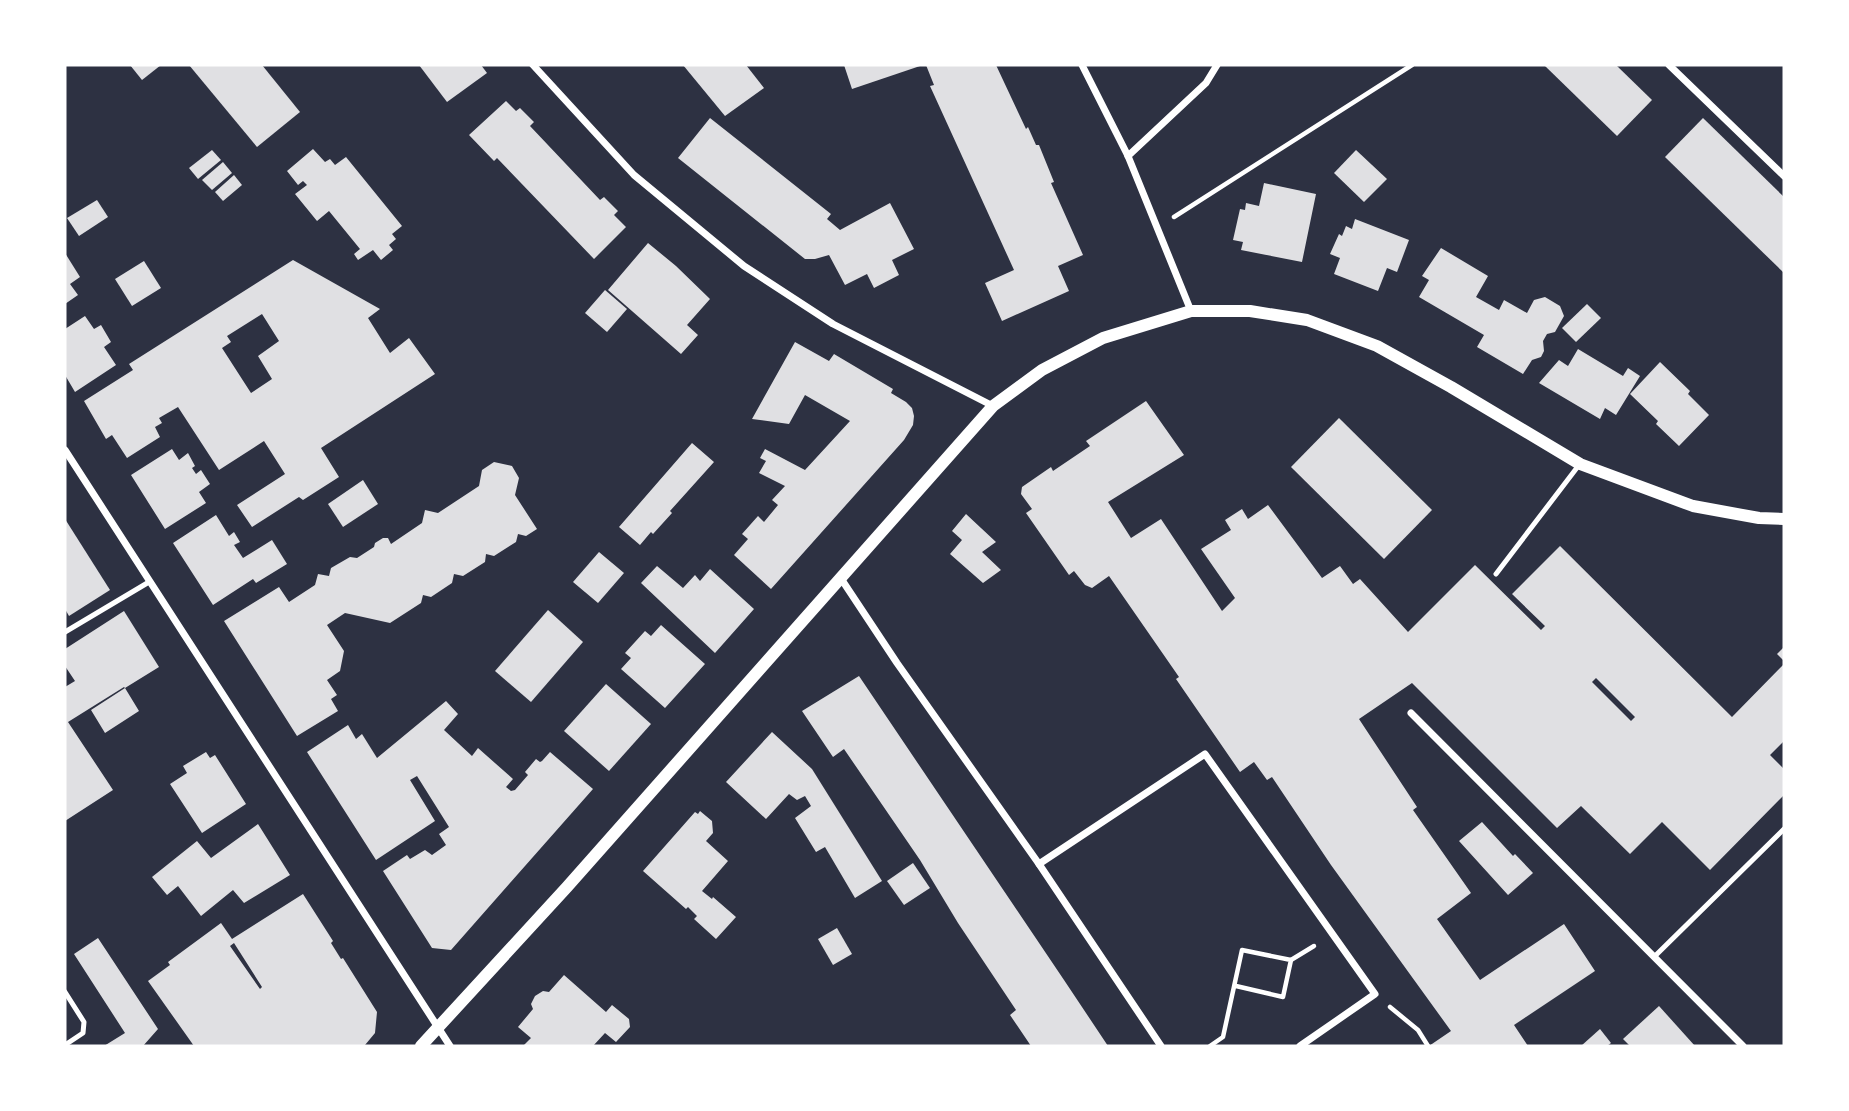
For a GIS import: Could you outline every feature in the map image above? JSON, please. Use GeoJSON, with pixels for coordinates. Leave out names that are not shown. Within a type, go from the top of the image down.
{"type":"FeatureCollection","features":[{"type":"Feature","properties":{"kind":"street"},"geometry":{"type":"LineString","coordinates":[[533,65],[634,175],[744,267],[834,324],[993,406]]}},
{"type":"Feature","properties":{"kind":"street"},"geometry":{"type":"LineString","coordinates":[[1082,65],[1128,156],[1191,311]]}},
{"type":"Feature","properties":{"kind":"street"},"geometry":{"type":"LineString","coordinates":[[1128,156],[1206,83],[1217,65]]}},
{"type":"Feature","properties":{"kind":"street"},"geometry":{"type":"LineString","coordinates":[[1669,65],[1784,176]]}},
{"type":"Feature","properties":{"kind":"street"},"geometry":{"type":"LineString","coordinates":[[421,1046],[567,887],[993,406],[1042,370],[1103,338],[1191,311],[1250,311],[1307,320],[1377,346],[1580,464],[1693,506],[1759,518],[1784,519]]}},
{"type":"Feature","properties":{"kind":"street"},"geometry":{"type":"LineString","coordinates":[[65,450],[450,1046]]}},
{"type":"Feature","properties":{"kind":"street"},"geometry":{"type":"LineString","coordinates":[[840,577],[897,663],[1039,864],[1161,1046]]}},
{"type":"Feature","properties":{"kind":"street"},"geometry":{"type":"LineString","coordinates":[[1411,713],[1743,1046]]}},
{"type":"Feature","properties":{"kind":"street"},"geometry":{"type":"LineString","coordinates":[[1039,864],[1205,754],[1375,994],[1300,1046]]}},
{"type":"Feature","properties":{"kind":"lane"},"geometry":{"type":"LineString","coordinates":[[1496,574],[1580,464]]}},
{"type":"Feature","properties":{"kind":"lane"},"geometry":{"type":"LineString","coordinates":[[65,632],[149,582]]}},
{"type":"Feature","properties":{"kind":"lane"},"geometry":{"type":"LineString","coordinates":[[1654,957],[1784,830]]}},
{"type":"Feature","properties":{"kind":"lane"},"geometry":{"type":"LineString","coordinates":[[65,992],[84,1022],[83,1033],[65,1045]]}},
{"type":"Feature","properties":{"kind":"path"},"geometry":{"type":"LineString","coordinates":[[1157,227],[1412,65]]}},
{"type":"Feature","properties":{"kind":"path"},"geometry":{"type":"LineString","coordinates":[[1210,1046],[1223,1037],[1242,950],[1291,960],[1283,997],[1236,986]]}},
{"type":"Feature","properties":{"kind":"path"},"geometry":{"type":"LineString","coordinates":[[1375,994],[1418,1031],[1428,1046]]}},
{"type":"Feature","properties":{"kind":"building"},"geometry":{"type":"Polygon","coordinates":[[[130,65],[161,65],[142,80],[130,65]]]}},
{"type":"Feature","properties":{"kind":"building"},"geometry":{"type":"Polygon","coordinates":[[[189,65],[262,65],[300,112],[257,147],[189,65]]]}},
{"type":"Feature","properties":{"kind":"building"},"geometry":{"type":"Polygon","coordinates":[[[419,65],[481,65],[487,73],[447,102],[419,65]]]}},
{"type":"Feature","properties":{"kind":"building"},"geometry":{"type":"Polygon","coordinates":[[[683,65],[746,65],[764,88],[725,116],[683,65]]]}},
{"type":"Feature","properties":{"kind":"building"},"geometry":{"type":"Polygon","coordinates":[[[844,65],[923,65],[852,89],[844,65]]]}},
{"type":"Feature","properties":{"kind":"building"},"geometry":{"type":"Polygon","coordinates":[[[926,65],[996,65],[1026,129],[1028,127],[1036,145],[1039,145],[1054,182],[1051,183],[1083,255],[1058,266],[1069,291],[1002,321],[985,283],[1014,270],[930,86],[934,85],[926,65]]]}},
{"type":"Feature","properties":{"kind":"building"},"geometry":{"type":"Polygon","coordinates":[[[1544,65],[1616,65],[1652,100],[1617,136],[1544,65]]]}},
{"type":"Feature","properties":{"kind":"building"},"geometry":{"type":"Polygon","coordinates":[[[506,101],[516,111],[520,108],[534,122],[530,126],[600,200],[604,197],[618,211],[614,215],[626,227],[594,259],[497,158],[494,161],[469,135],[506,101]]]}},
{"type":"Feature","properties":{"kind":"building"},"geometry":{"type":"Polygon","coordinates":[[[710,118],[831,214],[827,219],[840,230],[890,203],[914,249],[892,260],[899,275],[874,288],[867,274],[845,285],[829,255],[805,259],[678,158],[710,118]]]}},
{"type":"Feature","properties":{"kind":"building"},"geometry":{"type":"Polygon","coordinates":[[[1703,118],[1784,197],[1784,273],[1665,157],[1703,118]]]}},
{"type":"Feature","properties":{"kind":"building"},"geometry":{"type":"Polygon","coordinates":[[[313,149],[325,162],[330,159],[335,165],[346,157],[402,226],[392,234],[396,239],[389,245],[393,250],[381,260],[373,250],[358,260],[354,254],[360,249],[329,211],[317,221],[295,194],[307,185],[303,181],[298,185],[287,171],[313,149]]]}},
{"type":"Feature","properties":{"kind":"building"},"geometry":{"type":"Polygon","coordinates":[[[212,150],[221,160],[198,179],[189,168],[212,150]]]}},
{"type":"Feature","properties":{"kind":"building"},"geometry":{"type":"Polygon","coordinates":[[[1356,150],[1387,179],[1364,202],[1334,173],[1356,150]]]}},
{"type":"Feature","properties":{"kind":"building"},"geometry":{"type":"Polygon","coordinates":[[[223,162],[232,173],[212,190],[202,180],[223,162]]]}},
{"type":"Feature","properties":{"kind":"building"},"geometry":{"type":"Polygon","coordinates":[[[234,175],[242,185],[223,201],[215,192],[234,175]]]}},
{"type":"Feature","properties":{"kind":"building"},"geometry":{"type":"Polygon","coordinates":[[[1264,183],[1316,194],[1302,262],[1241,250],[1243,242],[1233,240],[1240,209],[1245,210],[1246,203],[1259,206],[1264,183]]]}},
{"type":"Feature","properties":{"kind":"building"},"geometry":{"type":"Polygon","coordinates":[[[97,200],[108,217],[79,236],[67,218],[97,200]]]}},
{"type":"Feature","properties":{"kind":"building"},"geometry":{"type":"Polygon","coordinates":[[[1355,219],[1409,240],[1397,272],[1387,268],[1378,291],[1334,274],[1340,258],[1330,254],[1339,234],[1342,236],[1346,226],[1352,229],[1355,219]]]}},
{"type":"Feature","properties":{"kind":"building"},"geometry":{"type":"Polygon","coordinates":[[[648,243],[710,299],[687,325],[698,335],[681,354],[608,290],[648,243]]]}},
{"type":"Feature","properties":{"kind":"building"},"geometry":{"type":"Polygon","coordinates":[[[1441,248],[1488,276],[1476,297],[1499,310],[1504,300],[1527,313],[1534,300],[1545,297],[1560,306],[1564,316],[1555,332],[1547,334],[1543,341],[1544,351],[1541,357],[1532,360],[1523,374],[1477,347],[1484,335],[1419,297],[1429,280],[1422,276],[1441,248]]]}},
{"type":"Feature","properties":{"kind":"building"},"geometry":{"type":"Polygon","coordinates":[[[65,253],[80,277],[70,284],[78,295],[65,304],[65,253]]]}},
{"type":"Feature","properties":{"kind":"building"},"geometry":{"type":"Polygon","coordinates":[[[293,260],[380,309],[368,318],[390,353],[409,338],[435,374],[321,448],[339,477],[303,500],[299,497],[252,527],[237,505],[285,474],[264,441],[219,470],[178,407],[159,418],[162,423],[155,427],[160,437],[127,458],[112,435],[106,439],[84,401],[133,370],[129,364],[293,260]],[[262,314],[227,336],[231,342],[222,348],[251,393],[272,379],[258,356],[279,341],[262,314]]]}},
{"type":"Feature","properties":{"kind":"building"},"geometry":{"type":"Polygon","coordinates":[[[144,261],[161,288],[132,306],[115,279],[144,261]]]}},
{"type":"Feature","properties":{"kind":"building"},"geometry":{"type":"Polygon","coordinates":[[[605,290],[627,309],[607,332],[585,313],[605,290]]]}},
{"type":"Feature","properties":{"kind":"building"},"geometry":{"type":"Polygon","coordinates":[[[1587,304],[1601,318],[1576,342],[1562,328],[1587,304]]]}},
{"type":"Feature","properties":{"kind":"building"},"geometry":{"type":"Polygon","coordinates":[[[85,316],[94,329],[101,325],[111,342],[104,347],[116,365],[75,392],[65,375],[65,329],[85,316]]]}},
{"type":"Feature","properties":{"kind":"building"},"geometry":{"type":"Polygon","coordinates":[[[795,342],[829,361],[834,354],[893,389],[891,393],[912,408],[914,416],[913,425],[904,440],[771,589],[734,555],[748,539],[742,534],[758,516],[764,522],[778,505],[772,500],[785,486],[759,473],[766,461],[760,458],[765,449],[805,470],[850,421],[805,395],[789,424],[752,419],[795,342]]]}},
{"type":"Feature","properties":{"kind":"building"},"geometry":{"type":"Polygon","coordinates":[[[1578,349],[1623,376],[1628,368],[1640,376],[1616,415],[1605,408],[1600,419],[1539,383],[1559,360],[1568,366],[1578,349]]]}},
{"type":"Feature","properties":{"kind":"building"},"geometry":{"type":"Polygon","coordinates":[[[1660,362],[1690,391],[1688,394],[1709,415],[1679,446],[1630,394],[1660,362]]]}},
{"type":"Feature","properties":{"kind":"building"},"geometry":{"type":"Polygon","coordinates":[[[1146,401],[1184,455],[1108,502],[1131,538],[1161,519],[1222,611],[1235,598],[1201,549],[1231,530],[1225,520],[1242,509],[1248,519],[1268,505],[1322,578],[1340,566],[1353,584],[1360,579],[1408,632],[1475,565],[1541,630],[1545,626],[1512,594],[1560,546],[1732,717],[1784,664],[1784,741],[1770,755],[1784,769],[1784,795],[1710,870],[1662,822],[1630,854],[1581,806],[1557,828],[1412,683],[1359,719],[1417,807],[1413,810],[1471,893],[1437,919],[1480,980],[1564,924],[1595,971],[1514,1025],[1528,1046],[1429,1046],[1451,1031],[1331,865],[1272,777],[1267,780],[1254,762],[1240,772],[1109,576],[1092,588],[1085,585],[1074,571],[1069,575],[1026,513],[1032,509],[1021,494],[1022,487],[1051,467],[1053,471],[1090,446],[1086,441],[1146,401]],[[1596,678],[1592,682],[1631,721],[1635,717],[1596,678]]]}},
{"type":"Feature","properties":{"kind":"building"},"geometry":{"type":"Polygon","coordinates":[[[1339,418],[1432,510],[1384,559],[1291,467],[1339,418]]]}},
{"type":"Feature","properties":{"kind":"building"},"geometry":{"type":"Polygon","coordinates":[[[692,443],[714,462],[670,511],[672,513],[640,545],[619,527],[692,443]]]}},
{"type":"Feature","properties":{"kind":"building"},"geometry":{"type":"Polygon","coordinates":[[[172,449],[179,460],[188,453],[196,474],[201,470],[210,484],[199,492],[206,503],[165,529],[131,475],[172,449]]]}},
{"type":"Feature","properties":{"kind":"building"},"geometry":{"type":"Polygon","coordinates":[[[494,462],[512,466],[519,478],[515,495],[537,529],[526,536],[518,534],[516,542],[494,556],[486,554],[485,562],[463,576],[454,574],[452,583],[431,597],[423,595],[421,603],[390,623],[345,613],[327,625],[344,651],[340,671],[327,680],[337,695],[331,699],[338,711],[297,736],[224,621],[279,587],[289,602],[315,585],[318,574],[329,576],[331,568],[350,557],[357,558],[383,538],[388,538],[391,544],[422,523],[425,510],[438,513],[479,486],[482,470],[494,462]]]}},
{"type":"Feature","properties":{"kind":"building"},"geometry":{"type":"Polygon","coordinates":[[[363,480],[378,504],[343,527],[328,504],[363,480]]]}},
{"type":"Feature","properties":{"kind":"building"},"geometry":{"type":"Polygon","coordinates":[[[966,514],[996,542],[982,552],[1001,570],[983,583],[950,554],[962,540],[952,531],[966,514]]]}},
{"type":"Feature","properties":{"kind":"building"},"geometry":{"type":"Polygon","coordinates":[[[216,515],[229,536],[234,532],[240,542],[234,545],[243,558],[272,540],[287,564],[256,583],[253,579],[213,605],[173,543],[216,515]]]}},
{"type":"Feature","properties":{"kind":"building"},"geometry":{"type":"Polygon","coordinates":[[[65,519],[110,590],[69,616],[65,609],[65,519]]]}},
{"type":"Feature","properties":{"kind":"building"},"geometry":{"type":"Polygon","coordinates":[[[599,552],[624,573],[598,603],[573,582],[599,552]]]}},
{"type":"Feature","properties":{"kind":"building"},"geometry":{"type":"Polygon","coordinates":[[[657,566],[683,588],[695,575],[700,581],[710,569],[754,609],[715,653],[641,583],[657,566]]]}},
{"type":"Feature","properties":{"kind":"building"},"geometry":{"type":"Polygon","coordinates":[[[548,610],[583,642],[531,702],[495,671],[548,610]]]}},
{"type":"Feature","properties":{"kind":"building"},"geometry":{"type":"Polygon","coordinates":[[[124,611],[159,667],[68,722],[113,790],[65,821],[65,687],[75,681],[65,666],[65,649],[124,611]]]}},
{"type":"Feature","properties":{"kind":"building"},"geometry":{"type":"Polygon","coordinates":[[[661,625],[705,664],[665,708],[621,669],[631,658],[625,653],[645,631],[651,636],[661,625]]]}},
{"type":"Feature","properties":{"kind":"building"},"geometry":{"type":"Polygon","coordinates":[[[1784,647],[1784,661],[1777,654],[1784,647]]]}},
{"type":"Feature","properties":{"kind":"building"},"geometry":{"type":"Polygon","coordinates":[[[859,676],[1108,1046],[1031,1046],[1010,1015],[1016,1010],[920,860],[844,749],[833,757],[802,711],[859,676]]]}},
{"type":"Feature","properties":{"kind":"building"},"geometry":{"type":"Polygon","coordinates":[[[606,684],[651,724],[609,771],[564,731],[606,684]]]}},
{"type":"Feature","properties":{"kind":"building"},"geometry":{"type":"Polygon","coordinates":[[[125,688],[139,711],[105,733],[91,710],[125,688]]]}},
{"type":"Feature","properties":{"kind":"building"},"geometry":{"type":"Polygon","coordinates":[[[446,701],[458,714],[444,730],[472,756],[478,748],[513,779],[506,787],[511,791],[528,775],[525,772],[536,759],[542,761],[550,752],[593,789],[451,950],[432,948],[383,871],[407,855],[410,859],[425,850],[432,855],[446,845],[439,834],[449,827],[417,776],[410,780],[435,821],[376,860],[307,752],[348,725],[356,739],[362,734],[377,758],[446,701]]]}},
{"type":"Feature","properties":{"kind":"building"},"geometry":{"type":"Polygon","coordinates":[[[772,732],[812,769],[882,881],[855,898],[825,847],[816,852],[795,818],[811,806],[805,796],[797,800],[789,794],[766,819],[726,782],[772,732]]]}},
{"type":"Feature","properties":{"kind":"building"},"geometry":{"type":"Polygon","coordinates":[[[206,752],[210,758],[215,755],[246,804],[202,833],[170,784],[187,773],[183,766],[206,752]]]}},
{"type":"Feature","properties":{"kind":"building"},"geometry":{"type":"Polygon","coordinates":[[[700,811],[712,821],[713,833],[706,841],[728,861],[702,891],[736,917],[716,939],[694,919],[697,916],[688,907],[686,909],[643,871],[695,812],[698,814],[700,811]]]}},
{"type":"Feature","properties":{"kind":"building"},"geometry":{"type":"Polygon","coordinates":[[[1482,822],[1513,856],[1515,854],[1533,873],[1508,895],[1459,841],[1482,822]]]}},
{"type":"Feature","properties":{"kind":"building"},"geometry":{"type":"Polygon","coordinates":[[[258,824],[290,875],[244,903],[233,890],[201,916],[178,886],[167,895],[152,877],[197,841],[211,858],[258,824]]]}},
{"type":"Feature","properties":{"kind":"building"},"geometry":{"type":"Polygon","coordinates":[[[913,863],[930,888],[904,905],[887,881],[913,863]]]}},
{"type":"Feature","properties":{"kind":"building"},"geometry":{"type":"Polygon","coordinates":[[[303,894],[333,941],[331,943],[341,959],[343,958],[377,1012],[375,1033],[366,1046],[194,1046],[148,981],[170,965],[168,962],[221,923],[232,939],[303,894]],[[234,943],[230,946],[260,989],[262,987],[234,943]]]}},
{"type":"Feature","properties":{"kind":"building"},"geometry":{"type":"Polygon","coordinates":[[[837,928],[852,954],[833,965],[818,939],[837,928]]]}},
{"type":"Feature","properties":{"kind":"building"},"geometry":{"type":"Polygon","coordinates":[[[98,938],[158,1029],[143,1046],[104,1046],[125,1033],[74,954],[98,938]]]}},
{"type":"Feature","properties":{"kind":"building"},"geometry":{"type":"Polygon","coordinates":[[[564,975],[606,1012],[612,1005],[629,1019],[630,1027],[616,1042],[605,1033],[593,1046],[523,1046],[531,1038],[518,1027],[533,1009],[531,1004],[535,996],[543,991],[549,992],[564,975]]]}},
{"type":"Feature","properties":{"kind":"building"},"geometry":{"type":"Polygon","coordinates":[[[1659,1006],[1695,1046],[1630,1046],[1623,1039],[1659,1006]]]}},
{"type":"Feature","properties":{"kind":"building"},"geometry":{"type":"Polygon","coordinates":[[[1600,1029],[1611,1043],[1607,1046],[1581,1046],[1600,1029]]]}}]}
